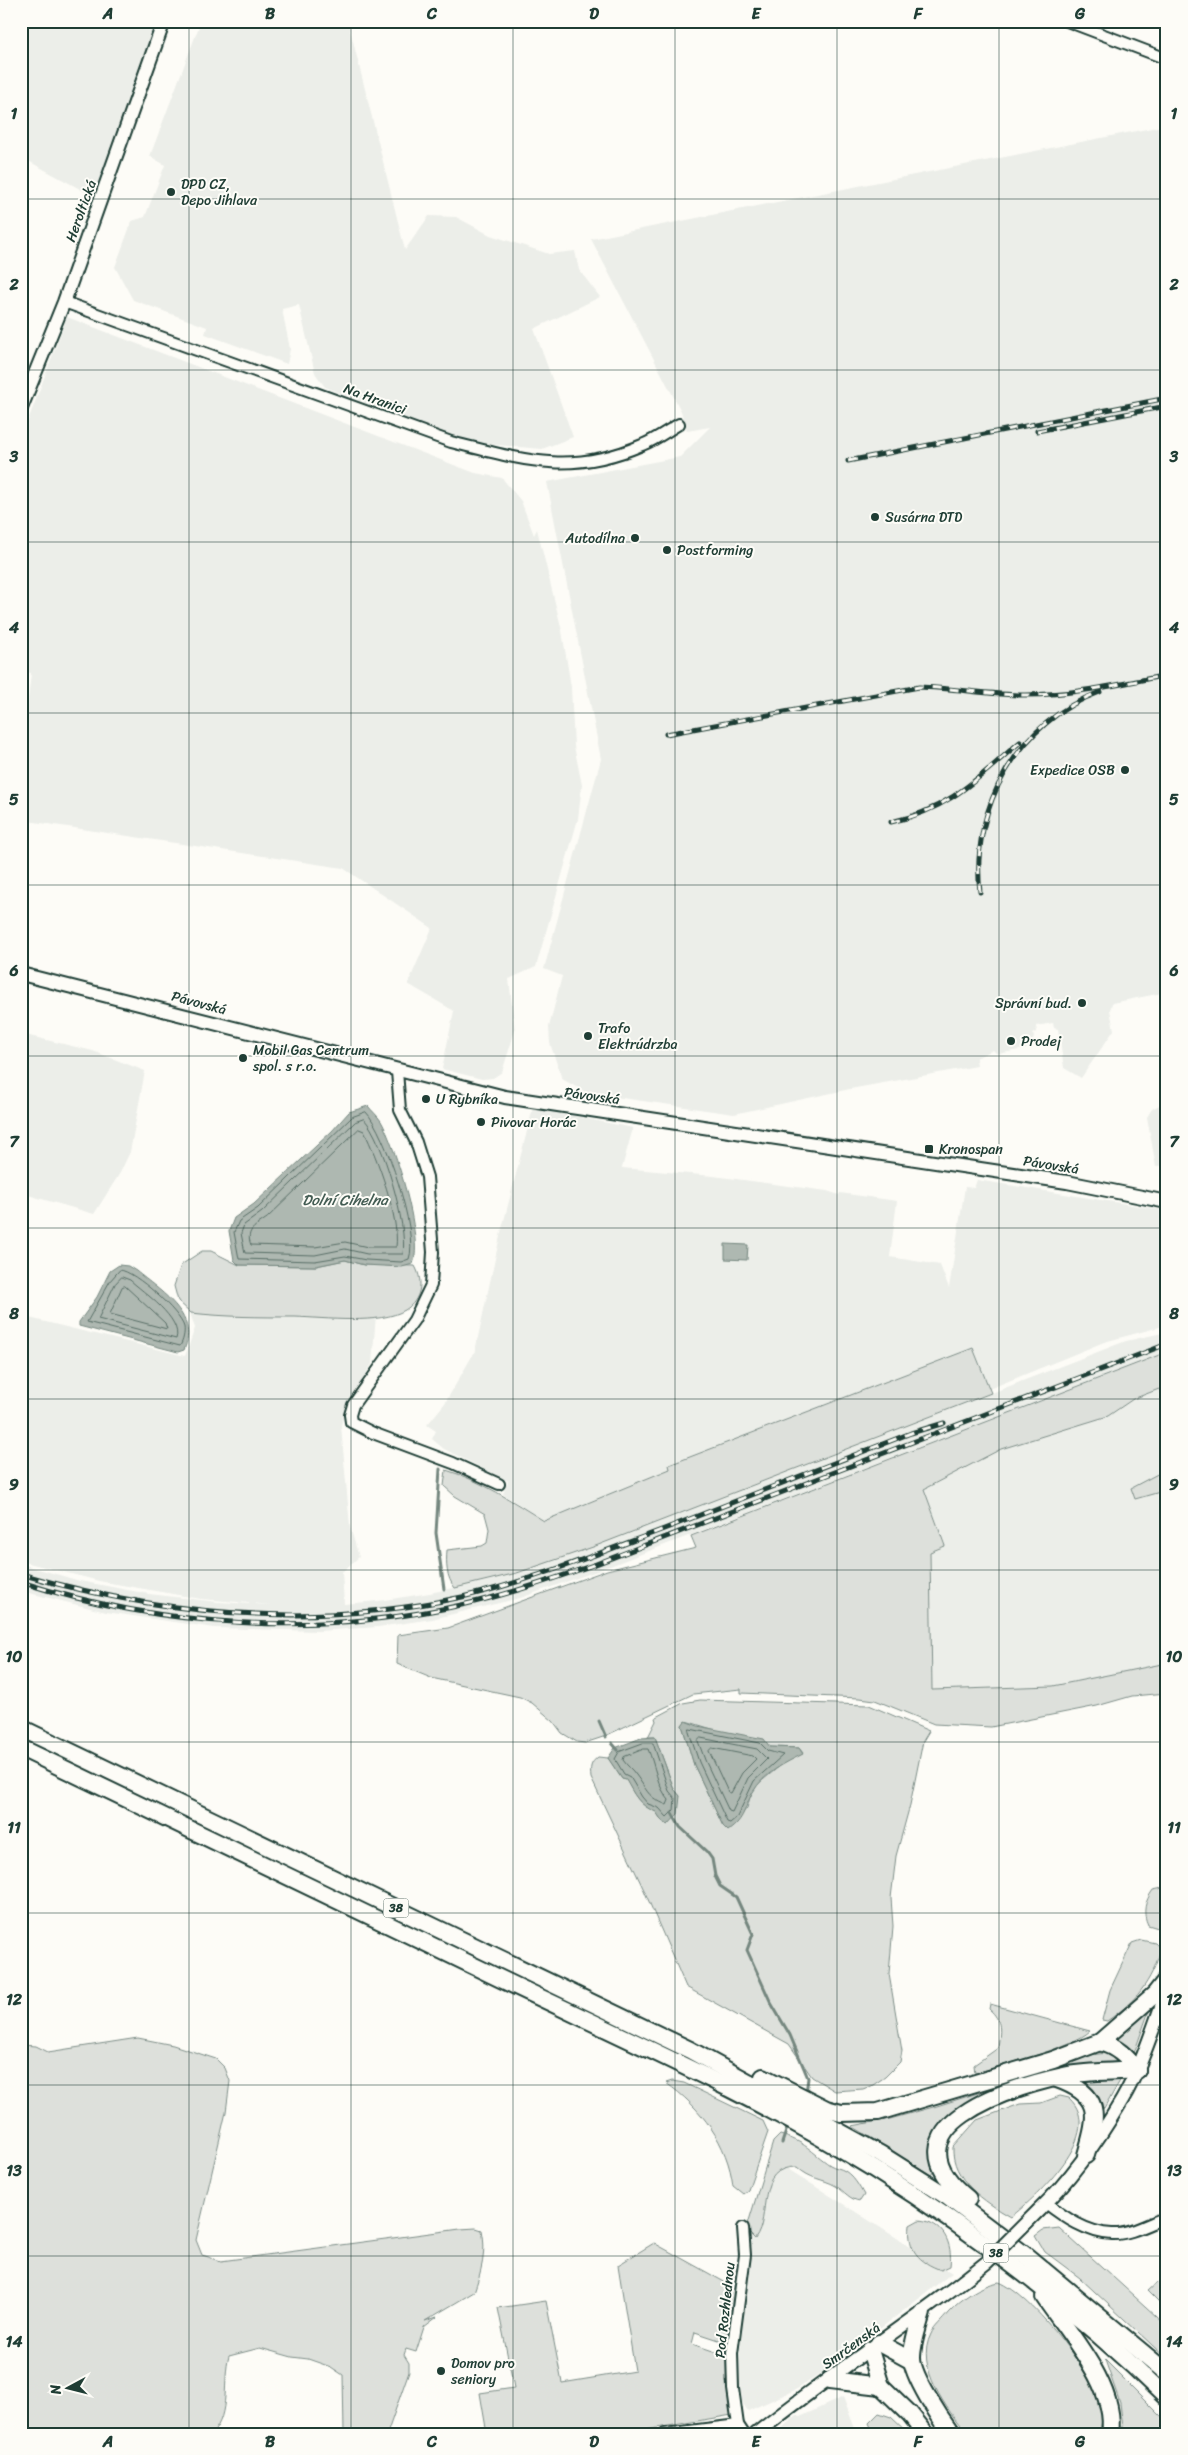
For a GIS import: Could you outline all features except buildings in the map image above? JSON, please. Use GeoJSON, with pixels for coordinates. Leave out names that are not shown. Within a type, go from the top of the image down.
{"type":"FeatureCollection","features":[{"type":"Feature","properties":{"kind":"highway","name":"38"},"geometry":{"type":"LineString","coordinates":[[21,1728],[690,2050],[880,2154],[948,2197],[1025,2255],[1167,2373]]}},
{"type":"Feature","properties":{"kind":"highway","name":"38"},"geometry":{"type":"LineString","coordinates":[[21,1748],[678,2064],[768,2094]]}},
{"type":"Feature","properties":{"kind":"highway"},"geometry":{"type":"LineString","coordinates":[[768,2094],[813,2118],[841,2113],[878,2112],[1044,2062],[1100,2042],[1155,1994],[1167,1979]]}},
{"type":"Feature","properties":{"kind":"highway"},"geometry":{"type":"LineString","coordinates":[[1100,2042],[1113,2046],[1125,2054],[1137,2070]]}},
{"type":"Feature","properties":{"kind":"highway"},"geometry":{"type":"LineString","coordinates":[[1090,2309],[993,2219],[953,2186],[943,2172],[940,2159],[940,2140],[959,2116],[988,2100],[1074,2074],[1137,2070]]}},
{"type":"Feature","properties":{"kind":"highway"},"geometry":{"type":"LineString","coordinates":[[1057,2079],[1078,2086],[1090,2098],[1093,2109],[1094,2129],[1086,2155]]}},
{"type":"Feature","properties":{"kind":"highway","name":"38"},"geometry":{"type":"LineString","coordinates":[[813,2118],[872,2168],[969,2232],[1033,2281],[1100,2336],[1167,2398]]}},
{"type":"Feature","properties":{"kind":"highway"},"geometry":{"type":"LineString","coordinates":[[1033,2281],[1087,2359],[1105,2390],[1112,2420],[1110,2434]]}},
{"type":"Feature","properties":{"kind":"highway"},"geometry":{"type":"LineString","coordinates":[[922,2312],[914,2342],[912,2361],[932,2404],[952,2434]]}},
{"type":"Feature","properties":{"kind":"highway"},"geometry":{"type":"LineString","coordinates":[[875,2346],[912,2361]]}},
{"type":"Feature","properties":{"kind":"highway"},"geometry":{"type":"LineString","coordinates":[[875,2346],[881,2386]]}},
{"type":"Feature","properties":{"kind":"highway"},"geometry":{"type":"LineString","coordinates":[[830,2380],[881,2386],[910,2414],[926,2434]]}},
{"type":"Feature","properties":{"kind":"street","name":"Heroltická"},"geometry":{"type":"LineString","coordinates":[[21,408],[64,302],[164,21]]}},
{"type":"Feature","properties":{"kind":"street"},"geometry":{"type":"LineString","coordinates":[[1067,21],[1167,59]]}},
{"type":"Feature","properties":{"kind":"street","name":"Na Hranici"},"geometry":{"type":"LineString","coordinates":[[64,302],[451,442],[509,456],[546,463],[584,463],[604,459],[644,445],[678,424]]}},
{"type":"Feature","properties":{"kind":"street","name":"Pávovská"},"geometry":{"type":"LineString","coordinates":[[21,974],[398,1071],[527,1101],[1067,1182],[1167,1202]]}},
{"type":"Feature","properties":{"kind":"street"},"geometry":{"type":"LineString","coordinates":[[398,1071],[400,1110],[416,1142],[427,1177],[433,1252],[431,1285],[414,1320],[353,1405],[350,1415],[352,1422],[356,1426],[453,1463],[498,1484]]}},
{"type":"Feature","properties":{"kind":"street","name":"Smrčenská"},"geometry":{"type":"LineString","coordinates":[[756,2434],[988,2262],[1043,2207],[1086,2155],[1122,2100],[1137,2070],[1167,1991]]}},
{"type":"Feature","properties":{"kind":"street"},"geometry":{"type":"LineString","coordinates":[[1043,2207],[1069,2220],[1112,2234],[1136,2229],[1167,2217]]}},
{"type":"Feature","properties":{"kind":"street","name":"Pod Rozhlednou"},"geometry":{"type":"LineString","coordinates":[[665,2434],[741,2430],[733,2389],[732,2347],[745,2255],[743,2228]]}},
{"type":"Feature","properties":{"kind":"shaded area"},"geometry":{"type":"Polygon","coordinates":[[[21,21],[158,21],[93,196],[21,157],[21,21]]]}},
{"type":"Feature","properties":{"kind":"shaded area"},"geometry":{"type":"Polygon","coordinates":[[[201,21],[348,21],[405,250],[429,216],[456,217],[490,235],[549,254],[575,251],[579,270],[600,297],[534,329],[573,437],[542,449],[464,442],[325,387],[315,373],[299,305],[282,309],[290,349],[287,364],[205,334],[207,327],[133,300],[115,267],[132,221],[145,217],[165,165],[150,156],[201,21]]]}},
{"type":"Feature","properties":{"kind":"shaded area"},"geometry":{"type":"Polygon","coordinates":[[[1167,125],[1167,992],[1112,1003],[1110,1010],[1114,1030],[1081,1078],[1064,1068],[1058,1029],[1054,1028],[1053,1023],[1036,1026],[1037,1032],[1033,1033],[1034,1038],[1026,1049],[997,1054],[993,1050],[976,1058],[977,1066],[850,1089],[734,1114],[587,1093],[562,1079],[550,1043],[549,1027],[562,976],[544,969],[601,759],[547,482],[680,457],[710,427],[687,431],[681,411],[591,239],[1167,125]]]}},
{"type":"Feature","properties":{"kind":"shaded area"},"geometry":{"type":"Polygon","coordinates":[[[67,317],[475,473],[502,478],[521,501],[534,535],[537,529],[562,631],[571,687],[574,746],[582,785],[578,819],[536,967],[509,979],[515,1031],[502,1072],[493,1078],[482,1079],[442,1069],[454,1011],[408,984],[432,928],[343,868],[21,820],[21,760],[31,673],[21,671],[21,439],[67,317]]]}},
{"type":"Feature","properties":{"kind":"shaded area"},"geometry":{"type":"Polygon","coordinates":[[[21,1034],[93,1051],[145,1071],[130,1152],[120,1173],[94,1214],[21,1193],[21,1034]]]}},
{"type":"Feature","properties":{"kind":"shaded area"},"geometry":{"type":"Polygon","coordinates":[[[1167,1101],[1167,1164],[1156,1167],[1147,1117],[1152,1109],[1167,1101]]]}},
{"type":"Feature","properties":{"kind":"shaded area"},"geometry":{"type":"Polygon","coordinates":[[[533,1108],[633,1128],[622,1168],[713,1176],[827,1191],[839,1195],[840,1193],[897,1201],[890,1257],[940,1265],[949,1288],[965,1187],[974,1188],[977,1180],[1163,1210],[1167,1212],[1167,1325],[1104,1342],[989,1389],[973,1348],[669,1465],[671,1469],[544,1521],[503,1494],[508,1481],[444,1449],[432,1439],[436,1431],[427,1425],[445,1403],[475,1351],[500,1236],[533,1108]]]}},
{"type":"Feature","properties":{"kind":"shaded area"},"geometry":{"type":"Polygon","coordinates":[[[202,1251],[211,1251],[239,1265],[316,1266],[345,1260],[364,1265],[415,1266],[420,1284],[418,1296],[405,1310],[382,1318],[352,1320],[191,1313],[178,1301],[174,1286],[181,1265],[202,1251]]]}},
{"type":"Feature","properties":{"kind":"shaded area"},"geometry":{"type":"Polygon","coordinates":[[[187,1303],[376,1315],[372,1364],[344,1410],[341,1426],[350,1527],[359,1557],[342,1572],[344,1604],[430,1593],[486,1581],[549,1562],[1126,1341],[1167,1332],[1167,1352],[597,1571],[520,1598],[432,1619],[378,1627],[318,1631],[215,1628],[106,1612],[21,1591],[21,1564],[80,1581],[149,1594],[218,1602],[273,1605],[201,1599],[99,1581],[21,1561],[21,1316],[185,1356],[195,1328],[187,1303]]]}},
{"type":"Feature","properties":{"kind":"shaded area"},"geometry":{"type":"Polygon","coordinates":[[[973,1348],[991,1393],[593,1547],[517,1573],[455,1588],[448,1575],[447,1550],[482,1546],[487,1543],[489,1529],[485,1514],[455,1496],[444,1486],[446,1470],[484,1486],[544,1521],[670,1469],[669,1465],[973,1348]]]}},
{"type":"Feature","properties":{"kind":"shaded area"},"geometry":{"type":"Polygon","coordinates":[[[1167,1352],[1167,1403],[1159,1389],[1133,1399],[1108,1416],[1001,1449],[924,1489],[945,1546],[930,1552],[932,1690],[1053,1686],[1167,1663],[1167,1693],[1132,1696],[1097,1706],[991,1727],[934,1724],[875,1700],[741,1693],[741,1689],[693,1694],[603,1737],[585,1743],[577,1742],[562,1733],[553,1721],[532,1703],[520,1697],[431,1678],[397,1664],[398,1635],[448,1628],[607,1570],[696,1548],[691,1536],[1167,1352]]]}},
{"type":"Feature","properties":{"kind":"shaded area"},"geometry":{"type":"Polygon","coordinates":[[[1159,1389],[1167,1403],[1167,1469],[1131,1489],[1167,1490],[1167,1663],[1053,1686],[932,1690],[930,1552],[945,1545],[924,1489],[1001,1449],[1108,1416],[1133,1399],[1159,1389]]]}},
{"type":"Feature","properties":{"kind":"shaded area"},"geometry":{"type":"Polygon","coordinates":[[[1167,1469],[1167,1490],[1135,1499],[1131,1488],[1167,1469]]]}},
{"type":"Feature","properties":{"kind":"shaded area"},"geometry":{"type":"Polygon","coordinates":[[[700,1700],[869,1705],[929,1731],[923,1741],[910,1805],[896,1856],[891,1898],[893,1926],[889,1974],[902,2051],[900,2062],[885,2077],[873,2085],[863,2089],[835,2091],[812,2077],[789,2044],[686,1987],[644,1890],[591,1778],[591,1766],[595,1759],[598,1757],[608,1758],[622,1779],[626,1779],[641,1803],[656,1811],[662,1821],[680,1796],[674,1789],[655,1737],[648,1737],[656,1721],[655,1718],[683,1703],[700,1700]],[[686,1721],[682,1725],[694,1765],[723,1826],[728,1831],[747,1808],[751,1794],[758,1784],[786,1761],[803,1753],[799,1748],[770,1747],[686,1721]]]}},
{"type":"Feature","properties":{"kind":"shaded area"},"geometry":{"type":"Polygon","coordinates":[[[1167,1884],[1167,1928],[1165,1930],[1148,1925],[1145,1911],[1146,1902],[1153,1890],[1163,1888],[1167,1884]]]}},
{"type":"Feature","properties":{"kind":"shaded area"},"geometry":{"type":"Polygon","coordinates":[[[1141,1940],[1155,1943],[1161,1949],[1152,1972],[1141,1990],[1126,2006],[1107,2021],[1102,2020],[1110,1990],[1132,1943],[1141,1940]]]}},
{"type":"Feature","properties":{"kind":"shaded area"},"geometry":{"type":"Polygon","coordinates":[[[990,2004],[1090,2031],[1069,2043],[1053,2049],[975,2073],[974,2065],[998,2048],[1000,2027],[997,2018],[989,2009],[990,2004]]]}},
{"type":"Feature","properties":{"kind":"shaded area"},"geometry":{"type":"Polygon","coordinates":[[[1150,2008],[1134,2053],[1116,2038],[1150,2008]]]}},
{"type":"Feature","properties":{"kind":"shaded area"},"geometry":{"type":"Polygon","coordinates":[[[138,2038],[173,2045],[216,2059],[225,2068],[230,2081],[226,2112],[196,2240],[202,2255],[221,2261],[460,2229],[476,2228],[482,2230],[484,2254],[474,2292],[425,2321],[437,2317],[424,2327],[416,2352],[406,2349],[404,2355],[409,2363],[409,2371],[387,2434],[344,2433],[343,2375],[331,2367],[308,2359],[292,2357],[260,2348],[229,2356],[224,2407],[218,2426],[212,2434],[21,2434],[21,2045],[36,2046],[48,2052],[138,2038]]]}},
{"type":"Feature","properties":{"kind":"shaded area"},"geometry":{"type":"Polygon","coordinates":[[[1108,2053],[1121,2063],[1070,2070],[1010,2084],[982,2094],[957,2108],[940,2126],[931,2148],[934,2171],[931,2175],[852,2126],[890,2119],[937,2106],[1053,2069],[1089,2055],[1108,2053]]]}},
{"type":"Feature","properties":{"kind":"shaded area"},"geometry":{"type":"Polygon","coordinates":[[[1122,2077],[1104,2109],[1086,2082],[1122,2077]]]}},
{"type":"Feature","properties":{"kind":"shaded area"},"geometry":{"type":"Polygon","coordinates":[[[672,2081],[684,2083],[763,2121],[768,2132],[748,2190],[743,2194],[733,2186],[725,2156],[711,2128],[691,2103],[666,2083],[672,2081]]]}},
{"type":"Feature","properties":{"kind":"shaded area"},"geometry":{"type":"Polygon","coordinates":[[[1060,2096],[1069,2098],[1078,2112],[1080,2128],[1074,2145],[1064,2163],[1051,2179],[1011,2217],[971,2189],[958,2170],[954,2159],[953,2147],[977,2120],[1020,2104],[1041,2103],[1060,2096]]]}},
{"type":"Feature","properties":{"kind":"shaded area"},"geometry":{"type":"Polygon","coordinates":[[[780,2135],[796,2140],[830,2165],[848,2173],[864,2195],[860,2201],[856,2200],[831,2183],[812,2177],[797,2167],[784,2169],[775,2175],[769,2184],[760,2230],[755,2239],[749,2233],[748,2224],[773,2142],[780,2135]]]}},
{"type":"Feature","properties":{"kind":"shaded area"},"geometry":{"type":"Polygon","coordinates":[[[769,2157],[952,2273],[832,2366],[799,2388],[748,2411],[739,2398],[735,2371],[754,2215],[769,2157]]]}},
{"type":"Feature","properties":{"kind":"shaded area"},"geometry":{"type":"Polygon","coordinates":[[[919,2220],[934,2225],[945,2235],[950,2249],[950,2266],[941,2270],[926,2263],[916,2254],[910,2241],[910,2225],[919,2220]]]}},
{"type":"Feature","properties":{"kind":"shaded area"},"geometry":{"type":"Polygon","coordinates":[[[1059,2228],[1167,2326],[1167,2359],[1080,2278],[1044,2251],[1035,2236],[1043,2230],[1059,2228]]]}},
{"type":"Feature","properties":{"kind":"shaded area"},"geometry":{"type":"Polygon","coordinates":[[[654,2243],[737,2289],[729,2338],[719,2340],[695,2332],[692,2344],[728,2356],[726,2380],[732,2415],[622,2434],[487,2434],[480,2393],[514,2388],[498,2308],[546,2301],[562,2383],[635,2371],[618,2265],[654,2243]]]}},
{"type":"Feature","properties":{"kind":"shaded area"},"geometry":{"type":"Polygon","coordinates":[[[1167,2274],[1167,2310],[1148,2291],[1167,2274]]]}},
{"type":"Feature","properties":{"kind":"shaded area"},"geometry":{"type":"Polygon","coordinates":[[[999,2282],[1013,2290],[1045,2320],[1077,2361],[1090,2381],[1098,2400],[1102,2417],[1099,2434],[967,2434],[942,2400],[930,2374],[927,2360],[927,2347],[931,2334],[959,2302],[985,2286],[999,2282]]]}},
{"type":"Feature","properties":{"kind":"shaded area"},"geometry":{"type":"Polygon","coordinates":[[[1105,2360],[1167,2422],[1167,2434],[1124,2434],[1120,2403],[1105,2360]]]}},
{"type":"Feature","properties":{"kind":"shaded area"},"geometry":{"type":"Polygon","coordinates":[[[843,2397],[857,2434],[775,2434],[797,2415],[800,2417],[843,2397]]]}},
{"type":"Feature","properties":{"kind":"shaded area"},"geometry":{"type":"Polygon","coordinates":[[[879,2413],[891,2417],[909,2434],[874,2434],[869,2423],[879,2413]]]}},
{"type":"Feature","properties":{"kind":"water","name":"Dolní Cihelna"},"geometry":{"type":"Polygon","coordinates":[[[368,1106],[381,1121],[387,1133],[400,1170],[415,1234],[413,1264],[402,1267],[364,1265],[345,1260],[316,1266],[239,1265],[234,1260],[229,1231],[234,1218],[254,1204],[332,1131],[349,1112],[368,1106]]]}},
{"type":"Feature","properties":{"kind":"water"},"geometry":{"type":"Polygon","coordinates":[[[725,1244],[748,1245],[747,1260],[725,1259],[725,1244]]]}},
{"type":"Feature","properties":{"kind":"water"},"geometry":{"type":"Polygon","coordinates":[[[119,1265],[128,1266],[136,1271],[175,1305],[187,1326],[188,1337],[184,1350],[178,1352],[79,1326],[79,1322],[97,1297],[110,1271],[119,1265]]]}},
{"type":"Feature","properties":{"kind":"water"},"geometry":{"type":"Polygon","coordinates":[[[685,1721],[698,1726],[764,1739],[770,1747],[799,1748],[803,1754],[775,1769],[763,1779],[753,1792],[738,1822],[728,1831],[723,1826],[694,1765],[682,1725],[685,1721]]]}},
{"type":"Feature","properties":{"kind":"water"},"geometry":{"type":"Polygon","coordinates":[[[655,1737],[674,1789],[680,1796],[678,1814],[668,1825],[662,1821],[656,1812],[645,1806],[638,1799],[626,1780],[622,1779],[608,1758],[615,1748],[641,1738],[655,1737]]]}},
{"type":"Feature","properties":{"kind":"waterway"},"geometry":{"type":"LineString","coordinates":[[440,1469],[436,1533],[444,1589]]}},
{"type":"Feature","properties":{"kind":"waterway"},"geometry":{"type":"LineString","coordinates":[[599,1721],[606,1737]]}},
{"type":"Feature","properties":{"kind":"waterway"},"geometry":{"type":"LineString","coordinates":[[612,1743],[618,1750]]}},
{"type":"Feature","properties":{"kind":"waterway"},"geometry":{"type":"LineString","coordinates":[[672,1813],[680,1827],[712,1859],[715,1876],[720,1886],[736,1897],[753,1934],[747,1950],[771,2003],[790,2035],[808,2078],[806,2093]]}},
{"type":"Feature","properties":{"kind":"waterway"},"geometry":{"type":"LineString","coordinates":[[782,2143],[788,2125]]}},
{"type":"Feature","properties":{"kind":"railway"},"geometry":{"type":"LineString","coordinates":[[848,461],[1167,398]]}},
{"type":"Feature","properties":{"kind":"railway"},"geometry":{"type":"LineString","coordinates":[[1037,431],[1167,406]]}},
{"type":"Feature","properties":{"kind":"railway"},"geometry":{"type":"LineString","coordinates":[[666,734],[919,687],[1013,695],[1044,695],[1097,688],[1167,675]]}},
{"type":"Feature","properties":{"kind":"railway"},"geometry":{"type":"LineString","coordinates":[[980,892],[979,860],[983,829],[992,799],[1006,771],[1024,746],[1046,724],[1071,705],[1100,692]]}},
{"type":"Feature","properties":{"kind":"railway"},"geometry":{"type":"LineString","coordinates":[[891,822],[911,817],[946,801],[976,780],[1020,742]]}},
{"type":"Feature","properties":{"kind":"railway"},"geometry":{"type":"LineString","coordinates":[[21,1582],[75,1598],[130,1609],[186,1618],[242,1623],[298,1624],[355,1621],[411,1614],[466,1604],[548,1581],[596,1564],[1167,1344]]}},
{"type":"Feature","properties":{"kind":"railway"},"geometry":{"type":"LineString","coordinates":[[21,1574],[130,1600],[240,1613],[295,1615],[351,1613],[406,1607],[488,1591],[539,1575],[664,1529],[911,1433],[944,1423]]}},
{"type":"Feature","properties":{"kind":"place","name":"DPD CZ, Depo Jihlava"},"geometry":{"type":"Point","coordinates":[171,192]}},
{"type":"Feature","properties":{"kind":"place","name":"Susárna DTD"},"geometry":{"type":"Point","coordinates":[875,517]}},
{"type":"Feature","properties":{"kind":"place","name":"Autodílna"},"geometry":{"type":"Point","coordinates":[635,538]}},
{"type":"Feature","properties":{"kind":"place","name":"Postforming"},"geometry":{"type":"Point","coordinates":[667,550]}},
{"type":"Feature","properties":{"kind":"place","name":"Expedice OSB"},"geometry":{"type":"Point","coordinates":[1125,770]}},
{"type":"Feature","properties":{"kind":"place","name":"Správní bud."},"geometry":{"type":"Point","coordinates":[1082,1003]}},
{"type":"Feature","properties":{"kind":"place","name":"Trafo Elektrúdrzba"},"geometry":{"type":"Point","coordinates":[588,1036]}},
{"type":"Feature","properties":{"kind":"place","name":"Prodej"},"geometry":{"type":"Point","coordinates":[1011,1041]}},
{"type":"Feature","properties":{"kind":"place","name":"Mobil Gas Centrum spol. s r.o."},"geometry":{"type":"Point","coordinates":[243,1058]}},
{"type":"Feature","properties":{"kind":"place","name":"U Rybníka"},"geometry":{"type":"Point","coordinates":[426,1099]}},
{"type":"Feature","properties":{"kind":"place","name":"Pivovar Horác"},"geometry":{"type":"Point","coordinates":[481,1122]}},
{"type":"Feature","properties":{"kind":"place","name":"Kronospan"},"geometry":{"type":"Point","coordinates":[929,1149]}},
{"type":"Feature","properties":{"kind":"place","name":"Domov pro seniory"},"geometry":{"type":"Point","coordinates":[441,2371]}}]}
